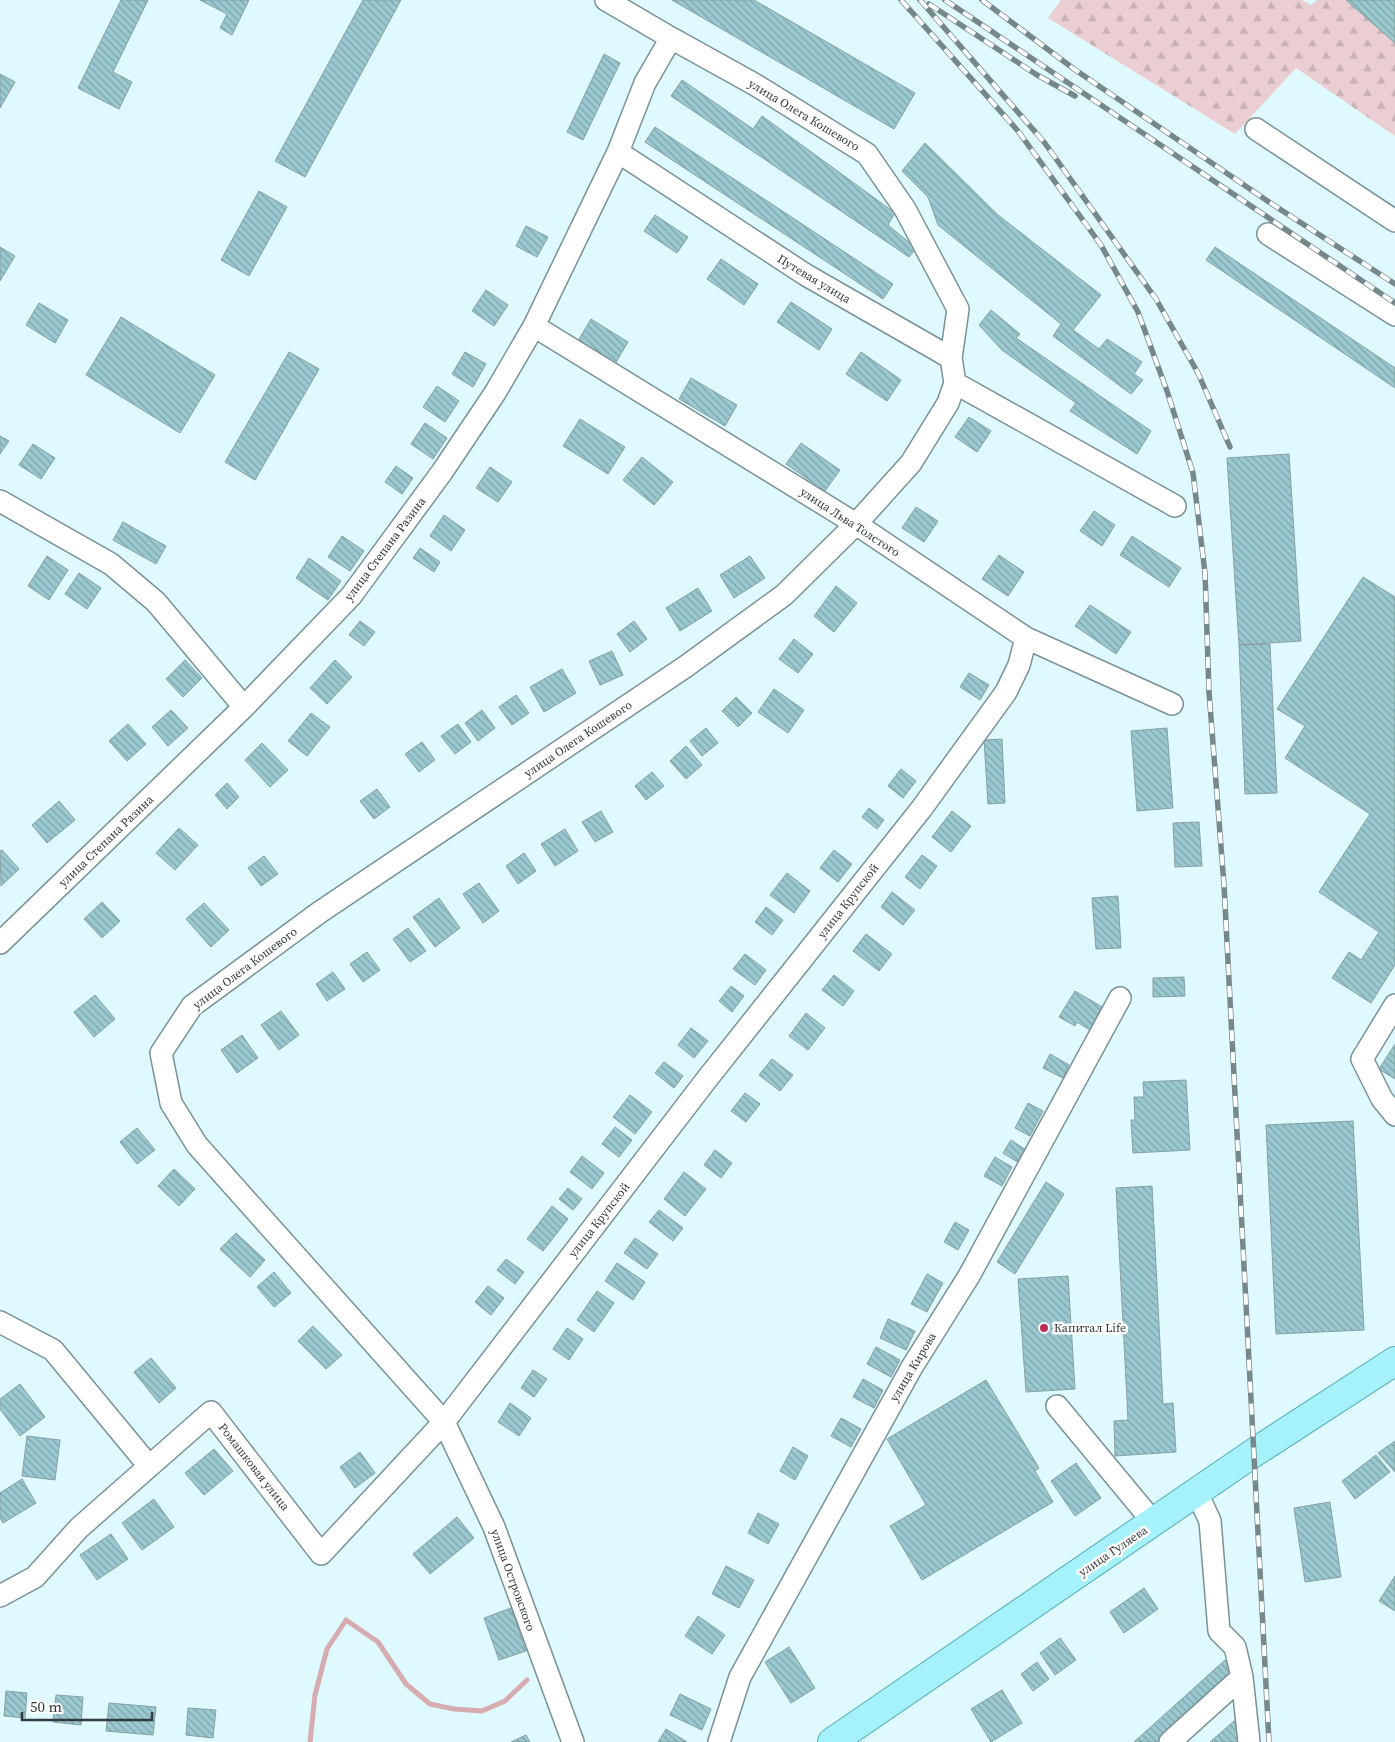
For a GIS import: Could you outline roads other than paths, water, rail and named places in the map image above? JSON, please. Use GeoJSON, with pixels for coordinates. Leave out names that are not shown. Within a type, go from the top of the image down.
{"type":"FeatureCollection","features":[{"type":"Feature","properties":{"kind":"main road","name":"улица Гуляева"},"geometry":{"type":"LineString","coordinates":[[832,1742],[1255,1452],[1395,1361]]}},
{"type":"Feature","properties":{"kind":"street"},"geometry":{"type":"LineString","coordinates":[[606,0],[671,38],[645,82],[618,152]]}},
{"type":"Feature","properties":{"kind":"street","name":"улица Олега Кошевого"},"geometry":{"type":"LineString","coordinates":[[671,38],[754,84],[867,154],[905,209],[958,309],[951,358]]}},
{"type":"Feature","properties":{"kind":"street"},"geometry":{"type":"LineString","coordinates":[[1256,129],[1395,221]]}},
{"type":"Feature","properties":{"kind":"street","name":"улица Степана Разина"},"geometry":{"type":"LineString","coordinates":[[0,942],[244,707],[352,596],[442,472],[495,393],[534,326],[618,152]]}},
{"type":"Feature","properties":{"kind":"street","name":"Путевая улица"},"geometry":{"type":"LineString","coordinates":[[618,152],[806,276],[951,358]]}},
{"type":"Feature","properties":{"kind":"street"},"geometry":{"type":"LineString","coordinates":[[1268,234],[1395,315]]}},
{"type":"Feature","properties":{"kind":"street","name":"улица Льва Толстого"},"geometry":{"type":"LineString","coordinates":[[534,326],[856,524],[1026,638],[1172,704]]}},
{"type":"Feature","properties":{"kind":"street"},"geometry":{"type":"LineString","coordinates":[[951,358],[955,383],[1175,506]]}},
{"type":"Feature","properties":{"kind":"street","name":"улица Олега Кошевого"},"geometry":{"type":"LineString","coordinates":[[444,1422],[197,1145],[172,1103],[161,1053],[192,1006],[320,912],[692,662],[784,595],[856,524],[911,463],[948,403],[955,383]]}},
{"type":"Feature","properties":{"kind":"street"},"geometry":{"type":"LineString","coordinates":[[0,501],[117,569],[156,602],[244,707]]}},
{"type":"Feature","properties":{"kind":"street","name":"улица Крупской"},"geometry":{"type":"LineString","coordinates":[[444,1422],[707,1079],[922,808],[1006,692],[1019,665],[1026,638]]}},
{"type":"Feature","properties":{"kind":"street","name":"улица Кирова"},"geometry":{"type":"LineString","coordinates":[[719,1742],[740,1677],[912,1367],[969,1276],[1120,998]]}},
{"type":"Feature","properties":{"kind":"street"},"geometry":{"type":"LineString","coordinates":[[1395,1006],[1362,1059],[1382,1099],[1395,1115]]}},
{"type":"Feature","properties":{"kind":"street"},"geometry":{"type":"LineString","coordinates":[[0,1322],[53,1350],[149,1466]]}},
{"type":"Feature","properties":{"kind":"street"},"geometry":{"type":"LineString","coordinates":[[1057,1406],[1154,1523]]}},
{"type":"Feature","properties":{"kind":"street","name":"Ромашковая улица"},"geometry":{"type":"LineString","coordinates":[[0,1596],[34,1577],[79,1528],[211,1412],[320,1554],[444,1422]]}},
{"type":"Feature","properties":{"kind":"street","name":"улица Островского"},"geometry":{"type":"LineString","coordinates":[[444,1422],[494,1527],[573,1742]]}},
{"type":"Feature","properties":{"kind":"street"},"geometry":{"type":"LineString","coordinates":[[1197,1493],[1210,1521],[1219,1631],[1235,1647],[1242,1677],[1249,1742]]}},
{"type":"Feature","properties":{"kind":"street"},"geometry":{"type":"LineString","coordinates":[[1170,1742],[1242,1677]]}},
{"type":"Feature","properties":{"kind":"waterway"},"geometry":{"type":"LineString","coordinates":[[310,1742],[315,1695],[327,1649],[346,1620],[378,1642],[406,1684],[430,1704],[454,1709],[482,1711],[505,1701],[527,1680]]}},
{"type":"Feature","properties":{"kind":"railway"},"geometry":{"type":"LineString","coordinates":[[901,0],[1018,131],[1101,245],[1138,312],[1167,391],[1193,473],[1205,573],[1209,692],[1224,885],[1269,1742]]}},
{"type":"Feature","properties":{"kind":"railway"},"geometry":{"type":"LineString","coordinates":[[920,0],[1044,142],[1156,299],[1198,373],[1230,447]]}},
{"type":"Feature","properties":{"kind":"railway"},"geometry":{"type":"LineString","coordinates":[[945,0],[1395,303]]}},
{"type":"Feature","properties":{"kind":"railway"},"geometry":{"type":"LineString","coordinates":[[982,0],[1074,69],[1269,202],[1395,284]]}},
{"type":"Feature","properties":{"kind":"railway"},"geometry":{"type":"LineString","coordinates":[[929,4],[1037,75],[1075,96]]}},
{"type":"Feature","properties":{"kind":"place","name":"Капитал Life"},"geometry":{"type":"Point","coordinates":[1044,1328]}}]}
